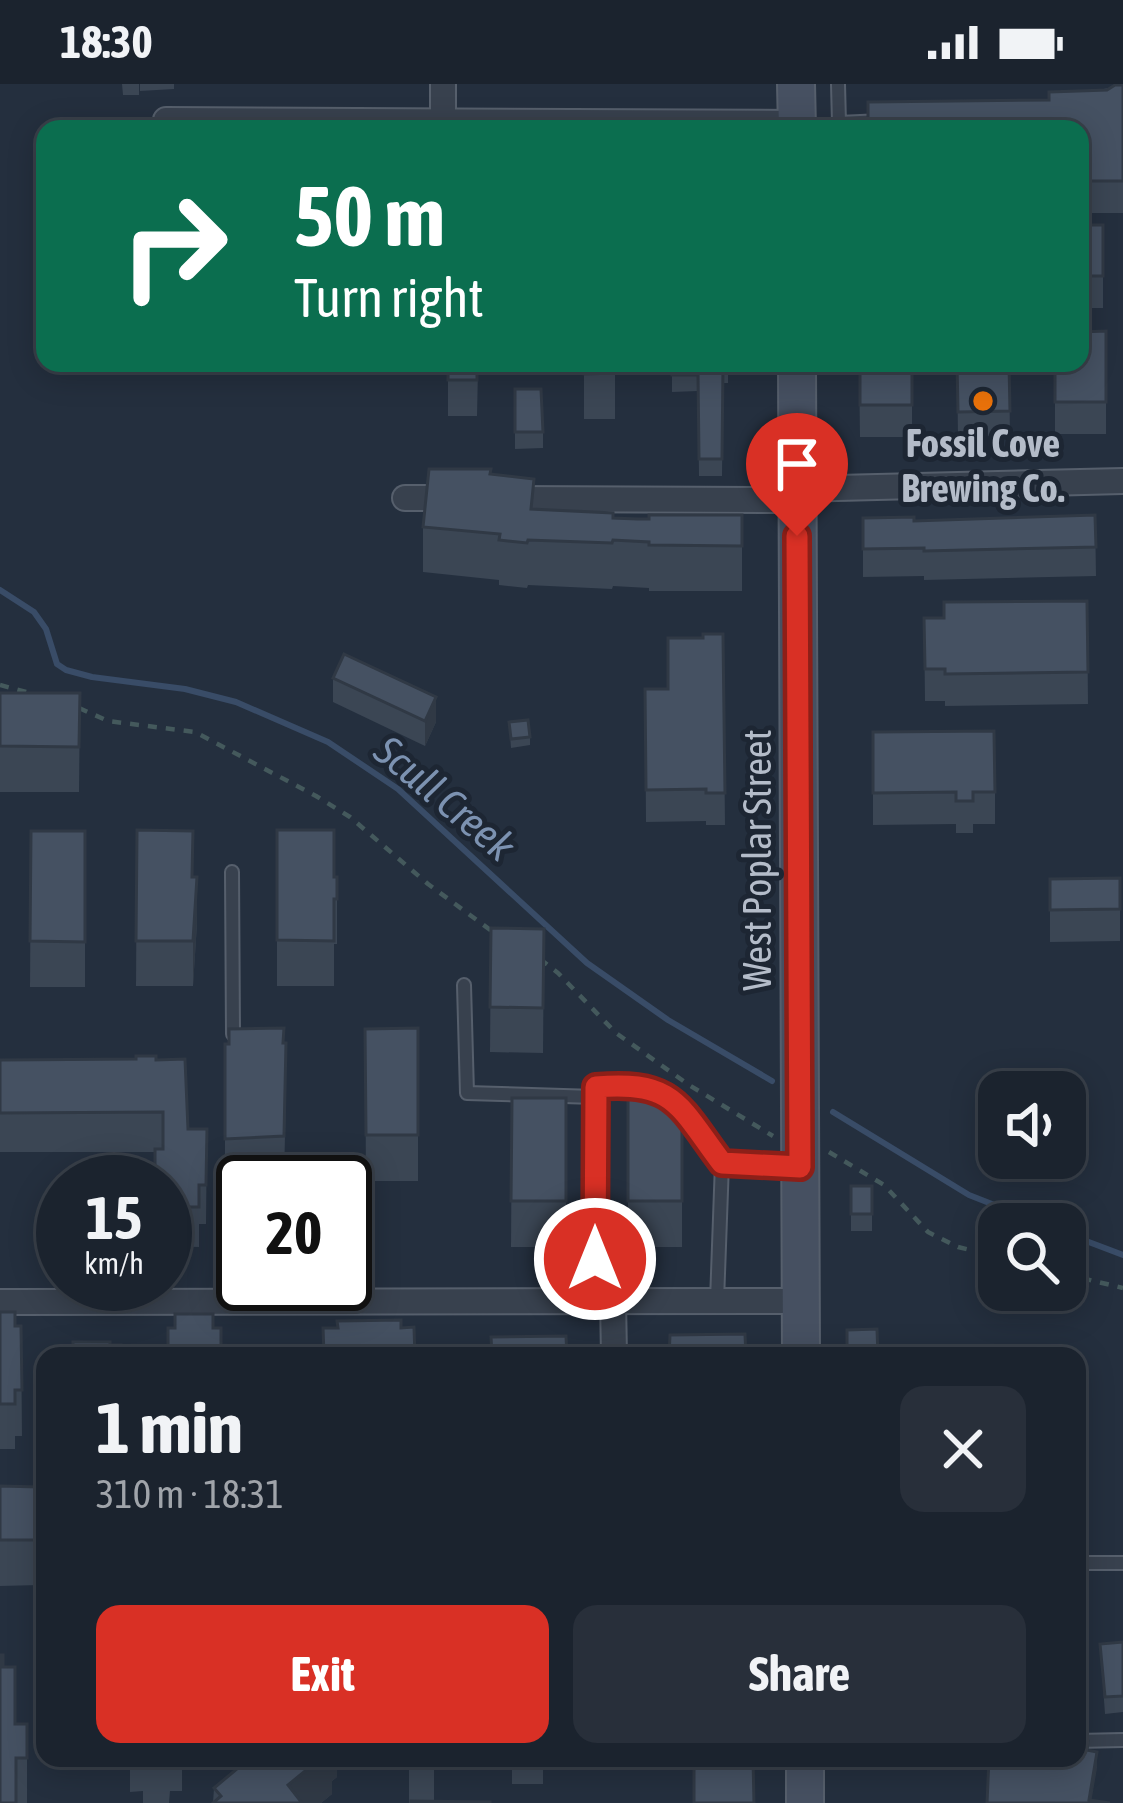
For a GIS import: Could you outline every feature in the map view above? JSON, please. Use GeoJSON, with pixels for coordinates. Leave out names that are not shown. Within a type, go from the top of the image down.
{"type":"FeatureCollection","features":[{"type":"Feature","properties":{"kind":"street"},"geometry":{"type":"LineString","coordinates":[[443,84],[443,120]]}},
{"type":"Feature","properties":{"kind":"street"},"geometry":{"type":"LineString","coordinates":[[796,84],[797,120]]}},
{"type":"Feature","properties":{"kind":"street","name":"West Poplar Street"},"geometry":{"type":"LineString","coordinates":[[797,372],[802,1347]]}},
{"type":"Feature","properties":{"kind":"street"},"geometry":{"type":"LineString","coordinates":[[405,498],[699,509],[776,500],[797,489],[1123,482]]}},
{"type":"Feature","properties":{"kind":"street"},"geometry":{"type":"LineString","coordinates":[[604,1300],[612,1347]]}},
{"type":"Feature","properties":{"kind":"street"},"geometry":{"type":"LineString","coordinates":[[0,1302],[801,1300]]}},
{"type":"Feature","properties":{"kind":"street"},"geometry":{"type":"LineString","coordinates":[[805,1767],[805,1803]]}},
{"type":"Feature","properties":{"kind":"lane"},"geometry":{"type":"LineString","coordinates":[[838,84],[839,120]]}},
{"type":"Feature","properties":{"kind":"lane"},"geometry":{"type":"LineString","coordinates":[[232,872],[233,1034]]}},
{"type":"Feature","properties":{"kind":"lane"},"geometry":{"type":"LineString","coordinates":[[464,985],[467,1093],[595,1097]]}},
{"type":"Feature","properties":{"kind":"lane"},"geometry":{"type":"LineString","coordinates":[[604,1300],[596,1087],[627,1084],[667,1095],[722,1163],[717,1300]]}},
{"type":"Feature","properties":{"kind":"lane"},"geometry":{"type":"LineString","coordinates":[[722,1163],[800,1156]]}},
{"type":"Feature","properties":{"kind":"lane"},"geometry":{"type":"LineString","coordinates":[[1086,1563],[1123,1563]]}},
{"type":"Feature","properties":{"kind":"lane"},"geometry":{"type":"LineString","coordinates":[[1086,1741],[1123,1740]]}},
{"type":"Feature","properties":{"kind":"path"},"geometry":{"type":"LineString","coordinates":[[0,685],[48,698]]}},
{"type":"Feature","properties":{"kind":"path"},"geometry":{"type":"LineString","coordinates":[[68,704],[108,721],[195,732],[316,796],[350,817],[465,913],[508,941]]}},
{"type":"Feature","properties":{"kind":"path"},"geometry":{"type":"LineString","coordinates":[[526,951],[558,973],[634,1047],[800,1156],[832,1153],[884,1185],[928,1232],[978,1251]]}},
{"type":"Feature","properties":{"kind":"path"},"geometry":{"type":"LineString","coordinates":[[1086,1279],[1123,1288]]}},
{"type":"Feature","properties":{"kind":"building"},"geometry":{"type":"Polygon","coordinates":[[[1123,85],[1123,181],[1089,181],[1089,120],[868,120],[868,102],[1049,100],[1049,92],[1123,85]]]}},
{"type":"Feature","properties":{"kind":"building"},"geometry":{"type":"Polygon","coordinates":[[[1089,225],[1103,225],[1103,276],[1089,276],[1089,225]]]}},
{"type":"Feature","properties":{"kind":"building"},"geometry":{"type":"Polygon","coordinates":[[[1106,331],[1106,402],[1055,402],[1055,372],[1089,372],[1089,332],[1106,331]]]}},
{"type":"Feature","properties":{"kind":"building"},"geometry":{"type":"Polygon","coordinates":[[[448,372],[477,372],[477,380],[448,380],[448,372]]]}},
{"type":"Feature","properties":{"kind":"building"},"geometry":{"type":"Polygon","coordinates":[[[723,372],[722,459],[699,459],[698,375],[672,375],[723,372]]]}},
{"type":"Feature","properties":{"kind":"building"},"geometry":{"type":"Polygon","coordinates":[[[860,372],[912,372],[912,405],[860,405],[860,372]]]}},
{"type":"Feature","properties":{"kind":"building"},"geometry":{"type":"Polygon","coordinates":[[[957,372],[1009,372],[1010,411],[958,412],[957,372]]]}},
{"type":"Feature","properties":{"kind":"building"},"geometry":{"type":"Polygon","coordinates":[[[515,389],[541,389],[543,432],[515,432],[515,389]]]}},
{"type":"Feature","properties":{"kind":"building"},"geometry":{"type":"Polygon","coordinates":[[[429,469],[491,469],[490,474],[534,479],[531,509],[613,513],[613,518],[638,519],[742,515],[742,546],[613,540],[527,543],[499,540],[500,534],[423,527],[429,469]]]}},
{"type":"Feature","properties":{"kind":"building"},"geometry":{"type":"Polygon","coordinates":[[[1095,515],[1096,547],[863,549],[863,518],[914,517],[914,521],[1095,515]]]}},
{"type":"Feature","properties":{"kind":"building"},"geometry":{"type":"Polygon","coordinates":[[[1087,601],[1088,672],[945,674],[945,669],[925,669],[924,618],[944,618],[944,602],[1087,601]]]}},
{"type":"Feature","properties":{"kind":"building"},"geometry":{"type":"Polygon","coordinates":[[[703,634],[723,634],[725,793],[646,790],[645,689],[668,689],[668,638],[703,638],[703,634]]]}},
{"type":"Feature","properties":{"kind":"building"},"geometry":{"type":"Polygon","coordinates":[[[344,654],[436,697],[425,721],[333,678],[344,654]]]}},
{"type":"Feature","properties":{"kind":"building"},"geometry":{"type":"Polygon","coordinates":[[[0,693],[80,693],[79,747],[0,746],[0,693]]]}},
{"type":"Feature","properties":{"kind":"building"},"geometry":{"type":"Polygon","coordinates":[[[528,720],[530,737],[511,739],[509,722],[528,720]]]}},
{"type":"Feature","properties":{"kind":"building"},"geometry":{"type":"Polygon","coordinates":[[[994,731],[995,792],[973,792],[973,801],[956,801],[956,792],[873,793],[873,732],[994,731]]]}},
{"type":"Feature","properties":{"kind":"building"},"geometry":{"type":"Polygon","coordinates":[[[137,830],[193,831],[192,877],[197,877],[193,941],[136,941],[137,830]]]}},
{"type":"Feature","properties":{"kind":"building"},"geometry":{"type":"Polygon","coordinates":[[[277,830],[334,830],[334,941],[277,940],[277,830]]]}},
{"type":"Feature","properties":{"kind":"building"},"geometry":{"type":"Polygon","coordinates":[[[31,831],[85,831],[85,942],[30,941],[31,831]]]}},
{"type":"Feature","properties":{"kind":"building"},"geometry":{"type":"Polygon","coordinates":[[[1120,878],[1120,909],[1050,910],[1050,879],[1120,878]]]}},
{"type":"Feature","properties":{"kind":"building"},"geometry":{"type":"Polygon","coordinates":[[[491,928],[544,929],[543,1008],[490,1007],[491,928]]]}},
{"type":"Feature","properties":{"kind":"building"},"geometry":{"type":"Polygon","coordinates":[[[284,1028],[284,1136],[225,1139],[229,1029],[284,1028]]]}},
{"type":"Feature","properties":{"kind":"building"},"geometry":{"type":"Polygon","coordinates":[[[418,1028],[418,1135],[366,1135],[365,1029],[418,1028]]]}},
{"type":"Feature","properties":{"kind":"building"},"geometry":{"type":"Polygon","coordinates":[[[185,1059],[188,1129],[207,1129],[206,1185],[199,1185],[199,1207],[192,1207],[192,1155],[155,1155],[155,1149],[163,1149],[163,1112],[0,1113],[0,1060],[185,1059]]]}},
{"type":"Feature","properties":{"kind":"building"},"geometry":{"type":"Polygon","coordinates":[[[628,1097],[682,1097],[682,1201],[628,1201],[628,1097]]]}},
{"type":"Feature","properties":{"kind":"building"},"geometry":{"type":"Polygon","coordinates":[[[512,1098],[566,1098],[566,1201],[511,1201],[512,1098]]]}},
{"type":"Feature","properties":{"kind":"building"},"geometry":{"type":"Polygon","coordinates":[[[851,1186],[872,1186],[872,1214],[851,1214],[851,1186]]]}},
{"type":"Feature","properties":{"kind":"building"},"geometry":{"type":"Polygon","coordinates":[[[0,1312],[15,1312],[15,1326],[21,1326],[22,1390],[15,1390],[15,1404],[0,1404],[0,1312]]]}},
{"type":"Feature","properties":{"kind":"building"},"geometry":{"type":"Polygon","coordinates":[[[175,1314],[213,1314],[213,1328],[221,1328],[221,1347],[168,1347],[168,1328],[175,1328],[175,1314]]]}},
{"type":"Feature","properties":{"kind":"building"},"geometry":{"type":"Polygon","coordinates":[[[401,1320],[401,1328],[414,1327],[415,1347],[324,1347],[323,1328],[338,1328],[337,1321],[401,1320]]]}},
{"type":"Feature","properties":{"kind":"building"},"geometry":{"type":"Polygon","coordinates":[[[877,1329],[878,1347],[847,1347],[847,1330],[877,1329]]]}},
{"type":"Feature","properties":{"kind":"building"},"geometry":{"type":"Polygon","coordinates":[[[745,1334],[746,1347],[669,1347],[670,1335],[745,1334]]]}},
{"type":"Feature","properties":{"kind":"building"},"geometry":{"type":"Polygon","coordinates":[[[566,1336],[567,1347],[492,1347],[491,1337],[566,1336]]]}},
{"type":"Feature","properties":{"kind":"building"},"geometry":{"type":"Polygon","coordinates":[[[73,1342],[110,1342],[121,1347],[73,1347],[73,1342]]]}},
{"type":"Feature","properties":{"kind":"building"},"geometry":{"type":"Polygon","coordinates":[[[0,1486],[36,1487],[36,1540],[0,1540],[0,1486]]]}},
{"type":"Feature","properties":{"kind":"building"},"geometry":{"type":"Polygon","coordinates":[[[1123,1642],[1123,1696],[1105,1697],[1100,1644],[1123,1642]]]}},
{"type":"Feature","properties":{"kind":"building"},"geometry":{"type":"Polygon","coordinates":[[[0,1655],[3,1667],[15,1667],[15,1724],[27,1724],[27,1758],[16,1758],[16,1803],[0,1803],[0,1655]]]}},
{"type":"Feature","properties":{"kind":"building"},"geometry":{"type":"Polygon","coordinates":[[[1086,1741],[1087,1750],[1097,1752],[1089,1800],[1110,1803],[987,1803],[989,1767],[1086,1767],[1086,1741]]]}},
{"type":"Feature","properties":{"kind":"building"},"geometry":{"type":"Polygon","coordinates":[[[239,1767],[310,1767],[288,1785],[302,1803],[213,1803],[221,1796],[214,1788],[239,1767]]]}},
{"type":"Feature","properties":{"kind":"building"},"geometry":{"type":"Polygon","coordinates":[[[694,1767],[753,1767],[754,1803],[694,1803],[694,1767]]]}},
{"type":"Feature","properties":{"kind":"building"},"geometry":{"type":"Polygon","coordinates":[[[490,1802],[490,1803],[411,1803],[490,1802]]]}},
{"type":"Feature","properties":{"kind":"waterway","name":"Scull Creek"},"geometry":{"type":"LineString","coordinates":[[0,590],[34,612],[46,629],[57,664],[66,670],[236,702],[328,742],[398,789],[587,963],[668,1020],[772,1081]]}},
{"type":"Feature","properties":{"kind":"waterway","name":"Scull Creek"},"geometry":{"type":"LineString","coordinates":[[833,1112],[989,1203]]}},
{"type":"Feature","properties":{"kind":"waterway","name":"Scull Creek"},"geometry":{"type":"LineString","coordinates":[[1086,1241],[1123,1255]]}},
{"type":"Feature","properties":{"kind":"place","name":"Fossil Cove Brewing Co."},"geometry":{"type":"Point","coordinates":[983,401]}},
{"type":"Feature","properties":{"kind":"route"},"geometry":{"type":"LineString","coordinates":[[595,1259],[596,1087],[627,1084],[667,1095],[722,1163],[800,1167],[797,536]]}}]}
